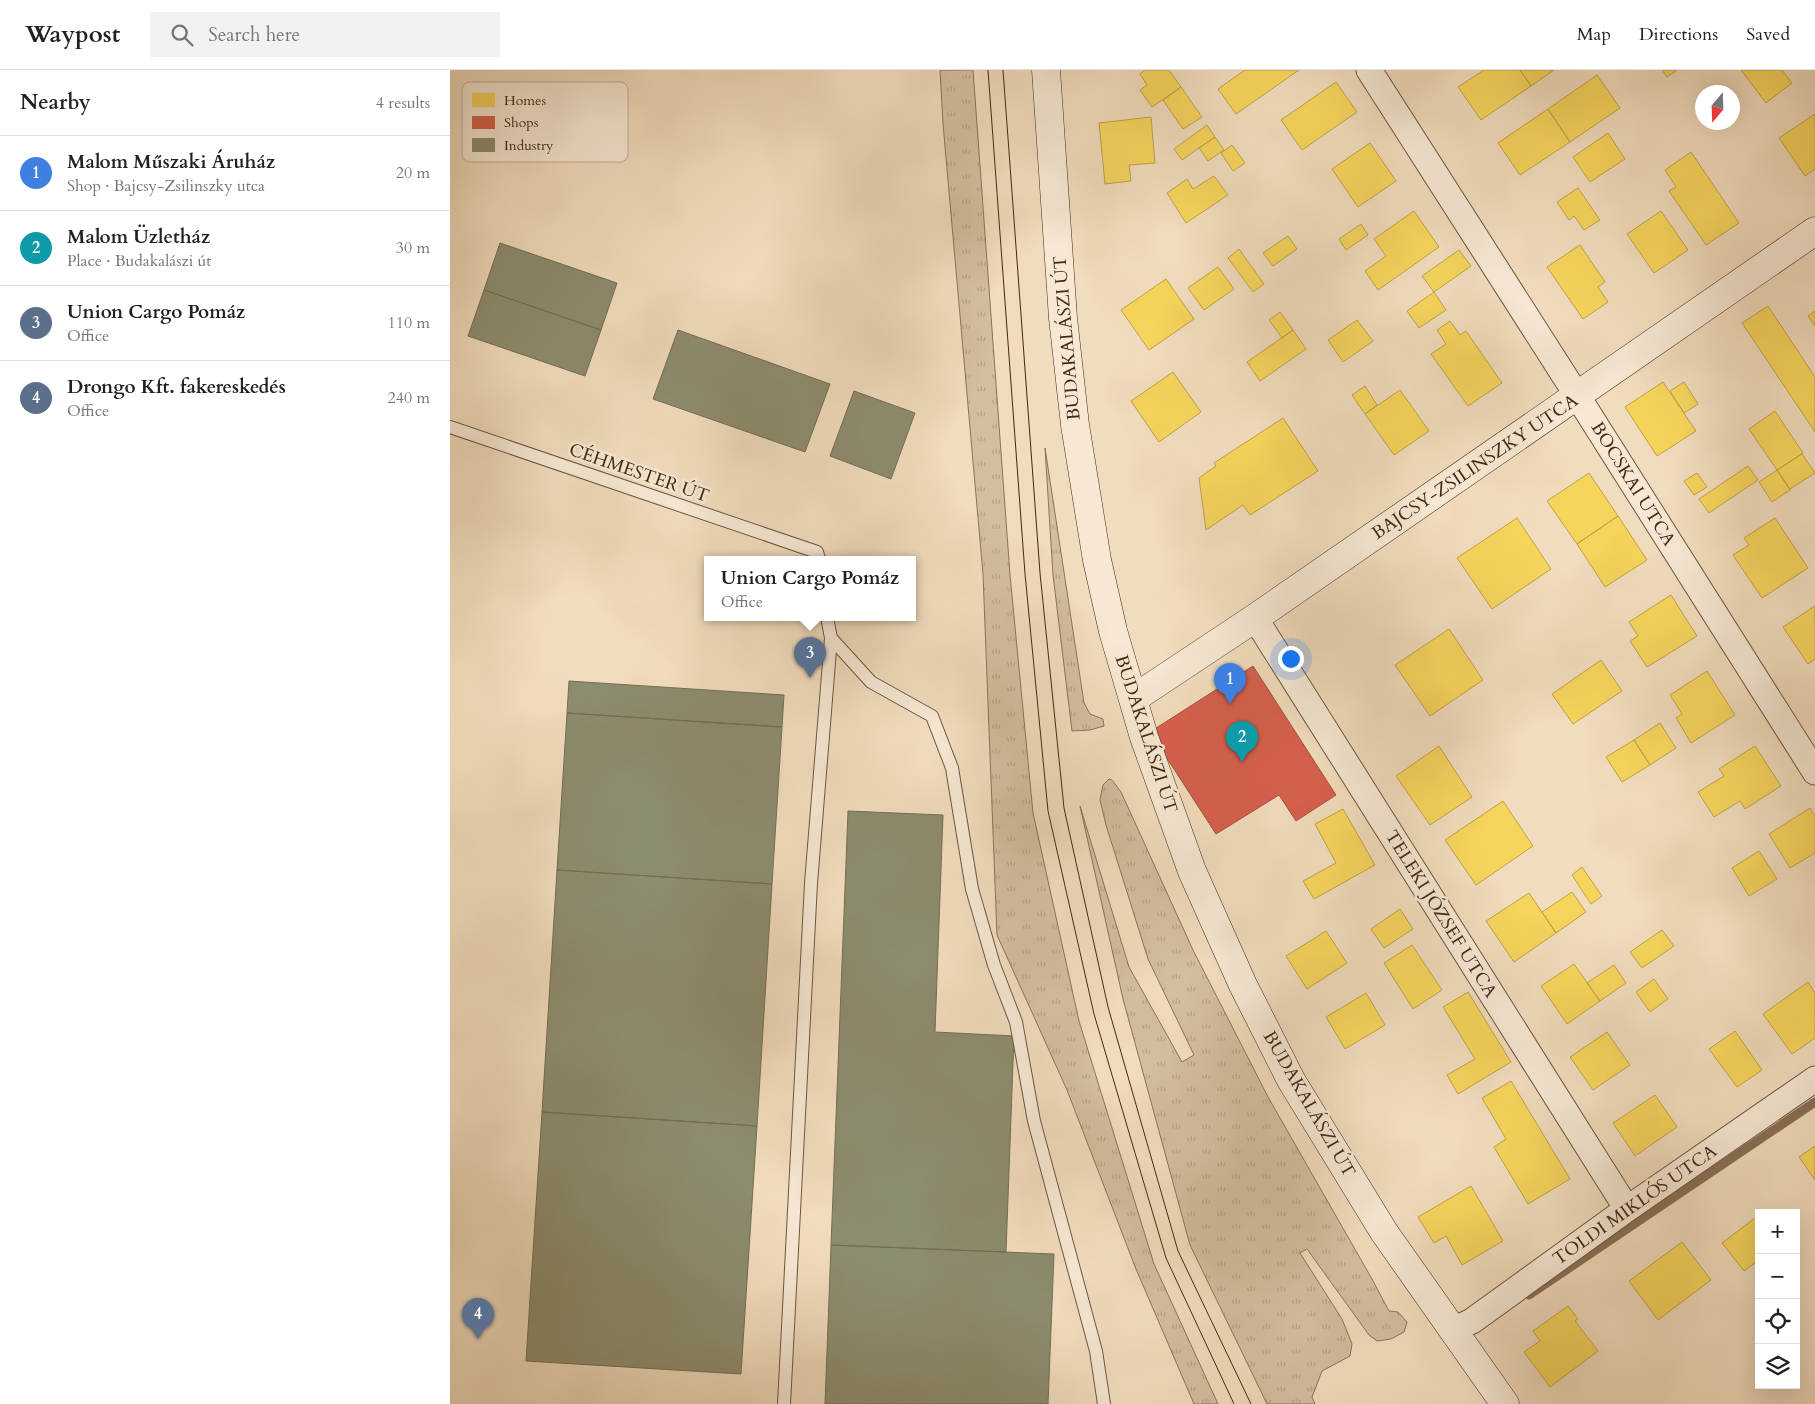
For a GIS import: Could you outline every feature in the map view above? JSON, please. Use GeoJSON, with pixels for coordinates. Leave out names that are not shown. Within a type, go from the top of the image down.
{"type":"FeatureCollection","features":[{"type":"Feature","properties":{"kind":"main road","name":"BUDAKALÁSZI ÚT"},"geometry":{"type":"LineString","coordinates":[[1046,70],[1063,318],[1074,425],[1097,560],[1113,631],[1144,737],[1192,871],[1243,985],[1291,1080],[1384,1232],[1504,1404]]}},
{"type":"Feature","properties":{"kind":"main road","name":"BAJCSY-ZSILINSZKY UTCA"},"geometry":{"type":"LineString","coordinates":[[1133,699],[1255,618],[1815,231]]}},
{"type":"Feature","properties":{"kind":"street","name":"BOCSKAI UTCA"},"geometry":{"type":"LineString","coordinates":[[1369,70],[1578,396],[1815,772]]}},
{"type":"Feature","properties":{"kind":"street","name":"TELEKI JÓZSEF UTCA"},"geometry":{"type":"LineString","coordinates":[[1255,618],[1628,1209]]}},
{"type":"Feature","properties":{"kind":"street","name":"TOLDI MIKLÓS UTCA"},"geometry":{"type":"LineString","coordinates":[[1454,1330],[1472,1321],[1628,1209],[1815,1079]]}},
{"type":"Feature","properties":{"kind":"lane","name":"CÉHMESTER ÚT"},"geometry":{"type":"LineString","coordinates":[[450,427],[818,555]]}},
{"type":"Feature","properties":{"kind":"lane"},"geometry":{"type":"LineString","coordinates":[[784,1404],[811,882],[830,638],[828,621]]}},
{"type":"Feature","properties":{"kind":"lane"},"geometry":{"type":"LineString","coordinates":[[830,638],[871,682],[932,716],[952,768],[972,889],[994,964],[1016,1022],[1034,1121],[1096,1351],[1104,1404]]}},
{"type":"Feature","properties":{"kind":"green space"},"geometry":{"type":"Polygon","coordinates":[[[940,70],[973,70],[1010,575],[1033,813],[1079,1021],[1154,1264],[1218,1404],[1194,1404],[1136,1269],[1067,1090],[997,935],[983,574],[943,124],[940,70]]]}},
{"type":"Feature","properties":{"kind":"green space"},"geometry":{"type":"Polygon","coordinates":[[[1045,448],[1084,703],[1090,714],[1103,719],[1104,726],[1090,730],[1072,731],[1053,575],[1045,448]]]}},
{"type":"Feature","properties":{"kind":"green space"},"geometry":{"type":"Polygon","coordinates":[[[1109,779],[1112,780],[1121,792],[1193,950],[1268,1097],[1389,1311],[1398,1312],[1407,1322],[1404,1332],[1391,1339],[1377,1341],[1369,1335],[1307,1249],[1300,1253],[1342,1319],[1352,1344],[1350,1356],[1322,1371],[1312,1397],[1315,1404],[1267,1404],[1190,1245],[1123,999],[1080,806],[1129,967],[1182,1062],[1194,1055],[1148,959],[1106,825],[1100,800],[1103,785],[1109,779]]]}},
{"type":"Feature","properties":{"kind":"building: Homes"},"geometry":{"type":"Polygon","coordinates":[[[1145,70],[1169,70],[1181,87],[1152,107],[1140,90],[1147,85],[1140,74],[1145,70]]]}},
{"type":"Feature","properties":{"kind":"building: Homes"},"geometry":{"type":"Polygon","coordinates":[[[1245,70],[1299,70],[1236,114],[1218,89],[1245,70]]]}},
{"type":"Feature","properties":{"kind":"building: Homes"},"geometry":{"type":"Polygon","coordinates":[[[1484,70],[1520,70],[1531,86],[1481,120],[1458,87],[1484,70]]]}},
{"type":"Feature","properties":{"kind":"building: Homes"},"geometry":{"type":"Polygon","coordinates":[[[1520,70],[1554,70],[1531,86],[1520,70]]]}},
{"type":"Feature","properties":{"kind":"building: Homes"},"geometry":{"type":"Polygon","coordinates":[[[1662,70],[1677,70],[1667,77],[1662,70]]]}},
{"type":"Feature","properties":{"kind":"building: Homes"},"geometry":{"type":"Polygon","coordinates":[[[1741,70],[1782,70],[1792,83],[1766,103],[1741,70]]]}},
{"type":"Feature","properties":{"kind":"building: Homes"},"geometry":{"type":"Polygon","coordinates":[[[1597,75],[1620,108],[1570,142],[1548,109],[1597,75]]]}},
{"type":"Feature","properties":{"kind":"building: Homes"},"geometry":{"type":"Polygon","coordinates":[[[1336,82],[1357,112],[1302,150],[1281,120],[1336,82]]]}},
{"type":"Feature","properties":{"kind":"building: Homes"},"geometry":{"type":"Polygon","coordinates":[[[1181,87],[1202,117],[1183,129],[1163,100],[1181,87]]]}},
{"type":"Feature","properties":{"kind":"building: Homes"},"geometry":{"type":"Polygon","coordinates":[[[1548,109],[1570,142],[1520,175],[1498,143],[1548,109]]]}},
{"type":"Feature","properties":{"kind":"building: Homes"},"geometry":{"type":"Polygon","coordinates":[[[1815,114],[1815,169],[1805,176],[1779,138],[1815,114]]]}},
{"type":"Feature","properties":{"kind":"building: Homes"},"geometry":{"type":"Polygon","coordinates":[[[1151,117],[1155,163],[1129,165],[1131,181],[1105,184],[1099,123],[1151,117]]]}},
{"type":"Feature","properties":{"kind":"building: Homes"},"geometry":{"type":"Polygon","coordinates":[[[1207,125],[1215,137],[1182,160],[1174,149],[1207,125]]]}},
{"type":"Feature","properties":{"kind":"building: Homes"},"geometry":{"type":"Polygon","coordinates":[[[1608,133],[1625,159],[1590,182],[1573,157],[1608,133]]]}},
{"type":"Feature","properties":{"kind":"building: Homes"},"geometry":{"type":"Polygon","coordinates":[[[1215,137],[1224,150],[1208,161],[1199,148],[1215,137]]]}},
{"type":"Feature","properties":{"kind":"building: Homes"},"geometry":{"type":"Polygon","coordinates":[[[1370,143],[1396,181],[1358,207],[1332,169],[1370,143]]]}},
{"type":"Feature","properties":{"kind":"building: Homes"},"geometry":{"type":"Polygon","coordinates":[[[1232,145],[1245,163],[1233,171],[1221,153],[1232,145]]]}},
{"type":"Feature","properties":{"kind":"building: Homes"},"geometry":{"type":"Polygon","coordinates":[[[1691,152],[1739,223],[1706,245],[1669,191],[1676,187],[1665,170],[1691,152]]]}},
{"type":"Feature","properties":{"kind":"building: Homes"},"geometry":{"type":"Polygon","coordinates":[[[1214,176],[1228,195],[1186,223],[1167,193],[1187,179],[1193,189],[1214,176]]]}},
{"type":"Feature","properties":{"kind":"building: Homes"},"geometry":{"type":"Polygon","coordinates":[[[1578,188],[1600,220],[1584,230],[1574,216],[1569,220],[1557,202],[1578,188]]]}},
{"type":"Feature","properties":{"kind":"building: Homes"},"geometry":{"type":"Polygon","coordinates":[[[1414,211],[1439,247],[1378,290],[1365,271],[1386,256],[1374,239],[1414,211]]]}},
{"type":"Feature","properties":{"kind":"building: Homes"},"geometry":{"type":"Polygon","coordinates":[[[1661,211],[1688,250],[1654,273],[1627,234],[1661,211]]]}},
{"type":"Feature","properties":{"kind":"building: Homes"},"geometry":{"type":"Polygon","coordinates":[[[1361,224],[1368,235],[1346,250],[1339,239],[1361,224]]]}},
{"type":"Feature","properties":{"kind":"building: Homes"},"geometry":{"type":"Polygon","coordinates":[[[1288,236],[1297,249],[1273,266],[1263,253],[1288,236]]]}},
{"type":"Feature","properties":{"kind":"building: Homes"},"geometry":{"type":"Polygon","coordinates":[[[1580,245],[1605,282],[1598,287],[1608,302],[1583,319],[1547,267],[1580,245]]]}},
{"type":"Feature","properties":{"kind":"building: Homes"},"geometry":{"type":"Polygon","coordinates":[[[1239,249],[1264,284],[1253,292],[1228,258],[1239,249]]]}},
{"type":"Feature","properties":{"kind":"building: Homes"},"geometry":{"type":"Polygon","coordinates":[[[1459,250],[1471,266],[1434,292],[1422,276],[1459,250]]]}},
{"type":"Feature","properties":{"kind":"building: Homes"},"geometry":{"type":"Polygon","coordinates":[[[1218,267],[1234,289],[1204,310],[1188,288],[1218,267]]]}},
{"type":"Feature","properties":{"kind":"building: Homes"},"geometry":{"type":"Polygon","coordinates":[[[1166,279],[1194,319],[1149,350],[1121,310],[1166,279]]]}},
{"type":"Feature","properties":{"kind":"building: Homes"},"geometry":{"type":"Polygon","coordinates":[[[1434,292],[1446,310],[1419,328],[1407,311],[1434,292]]]}},
{"type":"Feature","properties":{"kind":"building: Homes"},"geometry":{"type":"Polygon","coordinates":[[[1768,306],[1815,377],[1815,432],[1742,323],[1768,306]]]}},
{"type":"Feature","properties":{"kind":"building: Homes"},"geometry":{"type":"Polygon","coordinates":[[[1815,311],[1815,326],[1808,316],[1815,311]]]}},
{"type":"Feature","properties":{"kind":"building: Homes"},"geometry":{"type":"Polygon","coordinates":[[[1280,312],[1293,330],[1282,338],[1269,320],[1280,312]]]}},
{"type":"Feature","properties":{"kind":"building: Homes"},"geometry":{"type":"Polygon","coordinates":[[[1357,320],[1373,341],[1343,362],[1328,340],[1357,320]]]}},
{"type":"Feature","properties":{"kind":"building: Homes"},"geometry":{"type":"Polygon","coordinates":[[[1450,321],[1460,335],[1466,331],[1502,383],[1468,406],[1431,354],[1446,344],[1437,330],[1450,321]]]}},
{"type":"Feature","properties":{"kind":"building: Homes"},"geometry":{"type":"Polygon","coordinates":[[[1293,330],[1306,349],[1260,381],[1247,362],[1293,330]]]}},
{"type":"Feature","properties":{"kind":"building: Homes"},"geometry":{"type":"Polygon","coordinates":[[[1173,372],[1201,412],[1159,442],[1131,401],[1173,372]]]}},
{"type":"Feature","properties":{"kind":"building: Homes"},"geometry":{"type":"Polygon","coordinates":[[[1663,382],[1696,431],[1657,456],[1625,407],[1663,382]]]}},
{"type":"Feature","properties":{"kind":"building: Homes"},"geometry":{"type":"Polygon","coordinates":[[[1684,382],[1698,404],[1684,413],[1670,391],[1684,382]]]}},
{"type":"Feature","properties":{"kind":"building: Homes"},"geometry":{"type":"Polygon","coordinates":[[[1365,386],[1377,405],[1365,414],[1352,395],[1365,386]]]}},
{"type":"Feature","properties":{"kind":"building: Homes"},"geometry":{"type":"Polygon","coordinates":[[[1400,390],[1429,431],[1394,455],[1365,414],[1400,390]]]}},
{"type":"Feature","properties":{"kind":"building: Homes"},"geometry":{"type":"Polygon","coordinates":[[[1775,411],[1803,453],[1777,470],[1749,429],[1775,411]]]}},
{"type":"Feature","properties":{"kind":"building: Homes"},"geometry":{"type":"Polygon","coordinates":[[[1283,418],[1318,471],[1250,515],[1243,505],[1206,530],[1199,478],[1216,466],[1214,463],[1283,418]]]}},
{"type":"Feature","properties":{"kind":"building: Homes"},"geometry":{"type":"Polygon","coordinates":[[[1802,454],[1815,473],[1790,489],[1777,470],[1802,454]]]}},
{"type":"Feature","properties":{"kind":"building: Homes"},"geometry":{"type":"Polygon","coordinates":[[[1748,466],[1758,480],[1709,513],[1699,499],[1748,466]]]}},
{"type":"Feature","properties":{"kind":"building: Homes"},"geometry":{"type":"Polygon","coordinates":[[[1777,470],[1790,490],[1772,502],[1759,482],[1777,470]]]}},
{"type":"Feature","properties":{"kind":"building: Homes"},"geometry":{"type":"Polygon","coordinates":[[[1589,473],[1618,516],[1577,544],[1547,501],[1589,473]]]}},
{"type":"Feature","properties":{"kind":"building: Homes"},"geometry":{"type":"Polygon","coordinates":[[[1697,473],[1707,487],[1694,495],[1684,481],[1697,473]]]}},
{"type":"Feature","properties":{"kind":"building: Homes"},"geometry":{"type":"Polygon","coordinates":[[[1618,516],[1647,560],[1605,587],[1577,544],[1618,516]]]}},
{"type":"Feature","properties":{"kind":"building: Homes"},"geometry":{"type":"Polygon","coordinates":[[[1517,518],[1551,569],[1492,609],[1457,558],[1517,518]]]}},
{"type":"Feature","properties":{"kind":"building: Homes"},"geometry":{"type":"Polygon","coordinates":[[[1775,518],[1808,568],[1762,598],[1733,555],[1749,545],[1744,538],[1775,518]]]}},
{"type":"Feature","properties":{"kind":"building: Homes"},"geometry":{"type":"Polygon","coordinates":[[[1671,595],[1697,636],[1647,667],[1630,641],[1638,636],[1629,622],[1671,595]]]}},
{"type":"Feature","properties":{"kind":"building: Homes"},"geometry":{"type":"Polygon","coordinates":[[[1815,606],[1815,659],[1808,664],[1783,627],[1815,606]]]}},
{"type":"Feature","properties":{"kind":"building: Homes"},"geometry":{"type":"Polygon","coordinates":[[[1449,629],[1483,680],[1430,716],[1395,665],[1449,629]]]}},
{"type":"Feature","properties":{"kind":"building: Homes"},"geometry":{"type":"Polygon","coordinates":[[[1601,660],[1622,691],[1573,724],[1552,694],[1601,660]]]}},
{"type":"Feature","properties":{"kind":"building: Homes"},"geometry":{"type":"Polygon","coordinates":[[[1707,671],[1735,715],[1691,743],[1676,718],[1682,714],[1670,695],[1707,671]]]}},
{"type":"Feature","properties":{"kind":"building: Homes"},"geometry":{"type":"Polygon","coordinates":[[[1660,723],[1676,748],[1650,765],[1634,740],[1660,723]]]}},
{"type":"Feature","properties":{"kind":"building: Homes"},"geometry":{"type":"Polygon","coordinates":[[[1634,740],[1650,765],[1622,782],[1606,757],[1634,740]]]}},
{"type":"Feature","properties":{"kind":"building: Homes"},"geometry":{"type":"Polygon","coordinates":[[[1439,746],[1472,797],[1430,825],[1396,776],[1439,746]]]}},
{"type":"Feature","properties":{"kind":"building: Homes"},"geometry":{"type":"Polygon","coordinates":[[[1755,746],[1781,786],[1745,809],[1740,801],[1714,817],[1698,792],[1724,776],[1719,769],[1755,746]]]}},
{"type":"Feature","properties":{"kind":"building: Homes"},"geometry":{"type":"Polygon","coordinates":[[[1503,801],[1533,846],[1476,885],[1445,840],[1503,801]]]}},
{"type":"Feature","properties":{"kind":"building: Homes"},"geometry":{"type":"Polygon","coordinates":[[[1810,808],[1815,816],[1815,853],[1790,868],[1769,834],[1810,808]]]}},
{"type":"Feature","properties":{"kind":"building: Homes"},"geometry":{"type":"Polygon","coordinates":[[[1343,809],[1375,865],[1314,899],[1303,881],[1336,863],[1315,824],[1343,809]]]}},
{"type":"Feature","properties":{"kind":"building: Homes"},"geometry":{"type":"Polygon","coordinates":[[[1759,851],[1777,879],[1749,896],[1732,868],[1759,851]]]}},
{"type":"Feature","properties":{"kind":"building: Homes"},"geometry":{"type":"Polygon","coordinates":[[[1582,867],[1602,896],[1591,904],[1572,875],[1582,867]]]}},
{"type":"Feature","properties":{"kind":"building: Homes"},"geometry":{"type":"Polygon","coordinates":[[[1572,892],[1586,912],[1556,933],[1542,912],[1572,892]]]}},
{"type":"Feature","properties":{"kind":"building: Homes"},"geometry":{"type":"Polygon","coordinates":[[[1529,893],[1556,933],[1514,962],[1486,921],[1529,893]]]}},
{"type":"Feature","properties":{"kind":"building: Homes"},"geometry":{"type":"Polygon","coordinates":[[[1400,909],[1413,929],[1384,948],[1371,929],[1400,909]]]}},
{"type":"Feature","properties":{"kind":"building: Homes"},"geometry":{"type":"Polygon","coordinates":[[[1662,930],[1674,946],[1642,968],[1630,952],[1662,930]]]}},
{"type":"Feature","properties":{"kind":"building: Homes"},"geometry":{"type":"Polygon","coordinates":[[[1326,931],[1347,963],[1307,989],[1286,956],[1326,931]]]}},
{"type":"Feature","properties":{"kind":"building: Homes"},"geometry":{"type":"Polygon","coordinates":[[[1412,945],[1442,990],[1413,1009],[1384,963],[1412,945]]]}},
{"type":"Feature","properties":{"kind":"building: Homes"},"geometry":{"type":"Polygon","coordinates":[[[1574,964],[1600,1001],[1567,1024],[1541,986],[1574,964]]]}},
{"type":"Feature","properties":{"kind":"building: Homes"},"geometry":{"type":"Polygon","coordinates":[[[1614,965],[1626,983],[1600,1001],[1587,983],[1614,965]]]}},
{"type":"Feature","properties":{"kind":"building: Homes"},"geometry":{"type":"Polygon","coordinates":[[[1654,979],[1668,999],[1650,1012],[1636,992],[1654,979]]]}},
{"type":"Feature","properties":{"kind":"building: Homes"},"geometry":{"type":"Polygon","coordinates":[[[1808,982],[1815,993],[1815,1038],[1792,1054],[1763,1014],[1808,982]]]}},
{"type":"Feature","properties":{"kind":"building: Homes"},"geometry":{"type":"Polygon","coordinates":[[[1468,992],[1511,1062],[1458,1094],[1447,1075],[1475,1059],[1443,1007],[1468,992]]]}},
{"type":"Feature","properties":{"kind":"building: Homes"},"geometry":{"type":"Polygon","coordinates":[[[1366,993],[1385,1025],[1345,1049],[1326,1017],[1366,993]]]}},
{"type":"Feature","properties":{"kind":"building: Homes"},"geometry":{"type":"Polygon","coordinates":[[[1735,1031],[1762,1070],[1737,1087],[1709,1049],[1735,1031]]]}},
{"type":"Feature","properties":{"kind":"building: Homes"},"geometry":{"type":"Polygon","coordinates":[[[1607,1032],[1630,1065],[1593,1090],[1570,1057],[1607,1032]]]}},
{"type":"Feature","properties":{"kind":"building: Homes"},"geometry":{"type":"Polygon","coordinates":[[[1511,1081],[1570,1179],[1528,1204],[1494,1147],[1506,1139],[1482,1098],[1511,1081]]]}},
{"type":"Feature","properties":{"kind":"building: Homes"},"geometry":{"type":"Polygon","coordinates":[[[1655,1095],[1677,1127],[1635,1156],[1613,1123],[1655,1095]]]}},
{"type":"Feature","properties":{"kind":"building: Homes"},"geometry":{"type":"Polygon","coordinates":[[[1815,1146],[1815,1180],[1799,1157],[1815,1146]]]}},
{"type":"Feature","properties":{"kind":"building: Homes"},"geometry":{"type":"Polygon","coordinates":[[[1471,1186],[1503,1241],[1462,1265],[1446,1236],[1434,1243],[1418,1217],[1471,1186]]]}},
{"type":"Feature","properties":{"kind":"building: Homes"},"geometry":{"type":"Polygon","coordinates":[[[1755,1218],[1755,1263],[1744,1271],[1722,1243],[1755,1218]]]}},
{"type":"Feature","properties":{"kind":"building: Homes"},"geometry":{"type":"Polygon","coordinates":[[[1682,1242],[1711,1280],[1658,1320],[1629,1281],[1682,1242]]]}},
{"type":"Feature","properties":{"kind":"building: Homes"},"geometry":{"type":"Polygon","coordinates":[[[1568,1306],[1578,1319],[1575,1321],[1598,1351],[1550,1387],[1524,1352],[1540,1341],[1533,1331],[1568,1306]]]}},
{"type":"Feature","properties":{"kind":"building: Shops"},"geometry":{"type":"Polygon","coordinates":[[[1253,666],[1336,795],[1296,821],[1279,795],[1216,834],[1150,732],[1253,666]]]}},
{"type":"Feature","properties":{"kind":"building: Industry"},"geometry":{"type":"Polygon","coordinates":[[[500,243],[617,283],[601,330],[484,290],[500,243]]]}},
{"type":"Feature","properties":{"kind":"building: Industry"},"geometry":{"type":"Polygon","coordinates":[[[484,290],[601,330],[585,376],[468,336],[484,290]]]}},
{"type":"Feature","properties":{"kind":"building: Industry"},"geometry":{"type":"Polygon","coordinates":[[[678,330],[830,384],[805,452],[653,399],[678,330]]]}},
{"type":"Feature","properties":{"kind":"building: Industry"},"geometry":{"type":"Polygon","coordinates":[[[854,391],[915,413],[891,479],[830,456],[854,391]]]}},
{"type":"Feature","properties":{"kind":"building: Industry"},"geometry":{"type":"Polygon","coordinates":[[[569,681],[784,695],[782,727],[567,713],[569,681]]]}},
{"type":"Feature","properties":{"kind":"building: Industry"},"geometry":{"type":"Polygon","coordinates":[[[567,713],[782,727],[772,884],[557,870],[567,713]]]}},
{"type":"Feature","properties":{"kind":"building: Industry"},"geometry":{"type":"Polygon","coordinates":[[[848,811],[943,815],[935,1032],[1014,1036],[1006,1252],[831,1245],[848,811]]]}},
{"type":"Feature","properties":{"kind":"building: Industry"},"geometry":{"type":"Polygon","coordinates":[[[557,870],[772,884],[757,1126],[542,1112],[557,870]]]}},
{"type":"Feature","properties":{"kind":"building: Industry"},"geometry":{"type":"Polygon","coordinates":[[[542,1112],[757,1126],[741,1374],[526,1361],[542,1112]]]}},
{"type":"Feature","properties":{"kind":"building: Industry"},"geometry":{"type":"Polygon","coordinates":[[[831,1245],[1054,1254],[1048,1404],[825,1404],[831,1245]]]}},
{"type":"Feature","properties":{"kind":"waterway"},"geometry":{"type":"LineString","coordinates":[[1529,1295],[1815,1102]]}},
{"type":"Feature","properties":{"kind":"tram line"},"geometry":{"type":"LineString","coordinates":[[988,70],[1025,574],[1048,811],[1094,1014],[1166,1258],[1234,1404]]}},
{"type":"Feature","properties":{"kind":"tram line"},"geometry":{"type":"LineString","coordinates":[[1003,70],[1040,573],[1064,808],[1108,1007],[1178,1251],[1251,1404]]}},
{"type":"Feature","properties":{"kind":"place","name":"Union Cargo Pomáz"},"geometry":{"type":"Point","coordinates":[810,678]}},
{"type":"Feature","properties":{"kind":"place","name":"Malom Műszaki Áruház"},"geometry":{"type":"Point","coordinates":[1230,704]}},
{"type":"Feature","properties":{"kind":"place","name":"Malom Üzletház"},"geometry":{"type":"Point","coordinates":[1242,762]}},
{"type":"Feature","properties":{"kind":"place","name":"Drongo Kft. fakereskedés"},"geometry":{"type":"Point","coordinates":[478,1339]}}]}
